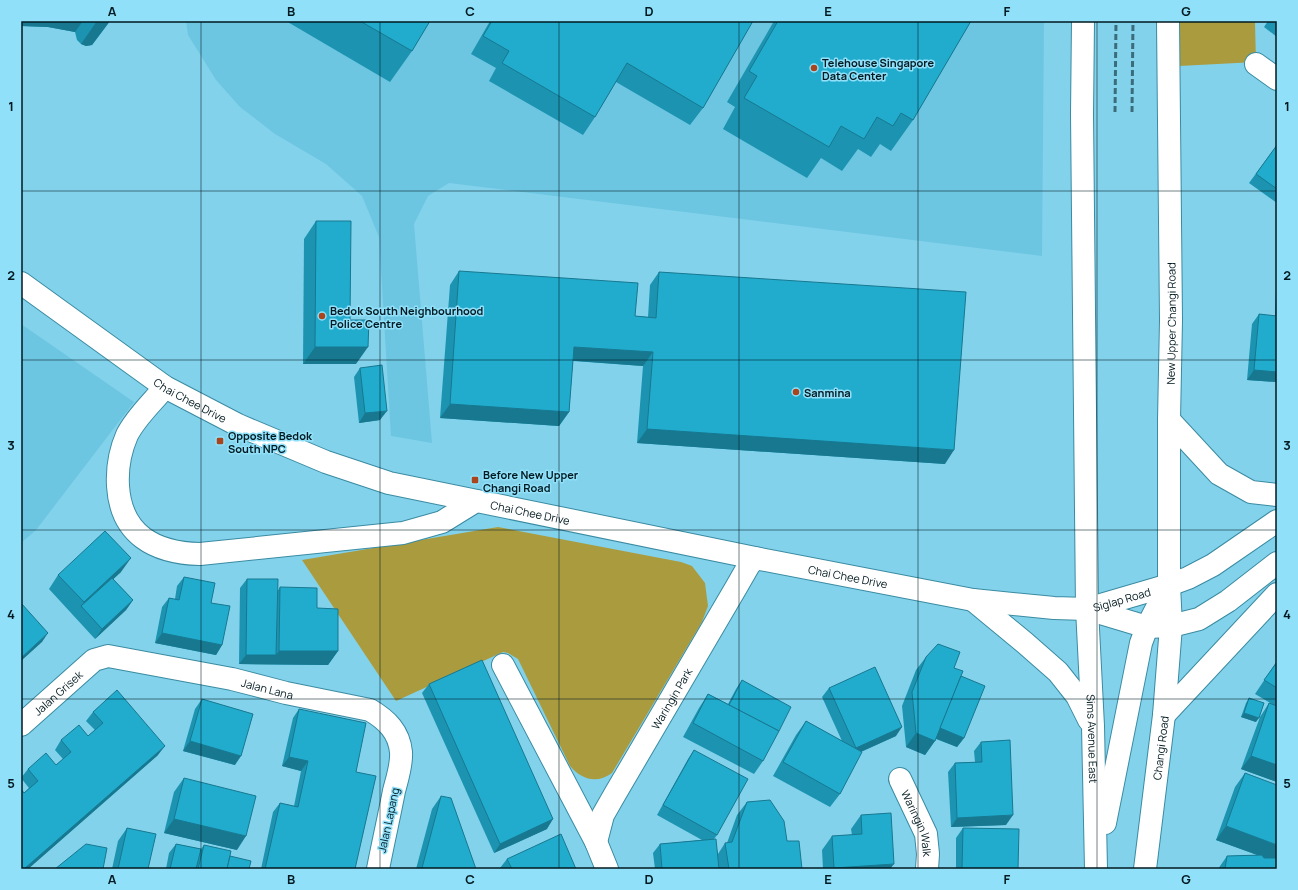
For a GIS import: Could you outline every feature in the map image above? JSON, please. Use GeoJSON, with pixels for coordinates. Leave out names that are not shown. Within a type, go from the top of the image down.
{"type":"FeatureCollection","features":[{"type":"Feature","properties":{"kind":"main road"},"geometry":{"type":"LineString","coordinates":[[1083,21],[1082,122],[1087,609]]}},
{"type":"Feature","properties":{"kind":"main road","name":"New Upper Changi Road"},"geometry":{"type":"LineString","coordinates":[[1168,21],[1171,320],[1169,420],[1169,585],[1171,626]]}},
{"type":"Feature","properties":{"kind":"main road"},"geometry":{"type":"LineString","coordinates":[[1256,64],[1277,79]]}},
{"type":"Feature","properties":{"kind":"main road","name":"Chai Chee Drive"},"geometry":{"type":"LineString","coordinates":[[21,283],[165,387],[238,425],[326,462],[389,483],[755,558],[973,600],[1054,608],[1087,609]]}},
{"type":"Feature","properties":{"kind":"main road"},"geometry":{"type":"LineString","coordinates":[[165,387],[128,434],[119,460],[118,478],[119,498],[127,521],[140,536],[160,547],[174,551],[200,554],[403,533],[442,522],[476,501]]}},
{"type":"Feature","properties":{"kind":"main road"},"geometry":{"type":"LineString","coordinates":[[1169,420],[1219,474],[1251,492],[1277,495]]}},
{"type":"Feature","properties":{"kind":"main road","name":"Siglap Road"},"geometry":{"type":"LineString","coordinates":[[1087,609],[1188,578],[1213,565],[1277,521]]}},
{"type":"Feature","properties":{"kind":"main road","name":"Waringin Park"},"geometry":{"type":"LineString","coordinates":[[596,842],[603,815],[749,564],[755,558]]}},
{"type":"Feature","properties":{"kind":"main road","name":"Siglap Road"},"geometry":{"type":"LineString","coordinates":[[1087,609],[1147,627],[1171,626],[1199,619],[1228,601],[1277,563]]}},
{"type":"Feature","properties":{"kind":"main road"},"geometry":{"type":"LineString","coordinates":[[1097,866],[1132,681],[1141,643],[1147,627],[1169,585]]}},
{"type":"Feature","properties":{"kind":"main road"},"geometry":{"type":"LineString","coordinates":[[1164,715],[1277,594]]}},
{"type":"Feature","properties":{"kind":"main road"},"geometry":{"type":"LineString","coordinates":[[973,600],[1058,672],[1077,696],[1093,726]]}},
{"type":"Feature","properties":{"kind":"main road","name":"Sims Avenue East"},"geometry":{"type":"LineString","coordinates":[[1087,609],[1093,726],[1097,866]]}},
{"type":"Feature","properties":{"kind":"main road","name":"Changi Road"},"geometry":{"type":"LineString","coordinates":[[1145,869],[1164,715],[1171,626]]}},
{"type":"Feature","properties":{"kind":"main road","name":"Jalan Lana"},"geometry":{"type":"LineString","coordinates":[[94,660],[108,656],[232,679],[286,693],[370,710],[386,721],[396,734],[401,753],[399,770]]}},
{"type":"Feature","properties":{"kind":"main road","name":"Jalan Grisek"},"geometry":{"type":"LineString","coordinates":[[21,725],[94,660]]}},
{"type":"Feature","properties":{"kind":"main road"},"geometry":{"type":"LineString","coordinates":[[503,665],[596,842],[607,869]]}},
{"type":"Feature","properties":{"kind":"main road","name":"Jalan Lapang"},"geometry":{"type":"LineString","coordinates":[[378,869],[399,770]]}},
{"type":"Feature","properties":{"kind":"main road","name":"Waringin Walk"},"geometry":{"type":"LineString","coordinates":[[900,779],[926,834],[928,854],[927,869]]}},
{"type":"Feature","properties":{"kind":"shaded area"},"geometry":{"type":"Polygon","coordinates":[[[186,21],[1044,21],[1042,256],[449,183],[428,196],[414,224],[432,443],[391,436],[379,237],[362,196],[326,164],[275,134],[240,107],[216,80],[188,35],[186,21]]]}},
{"type":"Feature","properties":{"kind":"shaded area"},"geometry":{"type":"Polygon","coordinates":[[[1179,21],[1256,21],[1256,62],[1179,66],[1179,21]]]}},
{"type":"Feature","properties":{"kind":"shaded area"},"geometry":{"type":"Polygon","coordinates":[[[21,324],[134,402],[36,530],[21,543],[21,324]]]}},
{"type":"Feature","properties":{"kind":"shaded area"},"geometry":{"type":"Polygon","coordinates":[[[498,527],[681,562],[692,566],[705,583],[708,606],[702,622],[612,773],[601,779],[590,779],[580,775],[570,766],[518,659],[508,653],[503,652],[396,701],[302,560],[498,527]]]}},
{"type":"Feature","properties":{"kind":"building"},"geometry":{"type":"Polygon","coordinates":[[[360,21],[430,21],[412,51],[360,21]]]}},
{"type":"Feature","properties":{"kind":"building"},"geometry":{"type":"Polygon","coordinates":[[[492,21],[753,21],[703,108],[627,63],[595,117],[502,63],[509,51],[483,36],[492,21]]]}},
{"type":"Feature","properties":{"kind":"building"},"geometry":{"type":"Polygon","coordinates":[[[778,21],[971,21],[913,120],[901,113],[893,126],[877,117],[864,139],[841,126],[829,147],[744,98],[757,76],[749,71],[778,21]]]}},
{"type":"Feature","properties":{"kind":"building"},"geometry":{"type":"Polygon","coordinates":[[[1277,145],[1277,189],[1256,174],[1277,145]]]}},
{"type":"Feature","properties":{"kind":"building"},"geometry":{"type":"Polygon","coordinates":[[[316,221],[351,221],[350,320],[369,320],[368,347],[315,347],[316,221]]]}},
{"type":"Feature","properties":{"kind":"building","name":"Sanmina"},"geometry":{"type":"Polygon","coordinates":[[[459,271],[638,283],[635,316],[656,318],[659,272],[966,292],[954,450],[647,429],[653,352],[574,347],[569,412],[450,404],[459,271]]]}},
{"type":"Feature","properties":{"kind":"building"},"geometry":{"type":"Polygon","coordinates":[[[1259,314],[1277,316],[1277,372],[1254,370],[1259,314]]]}},
{"type":"Feature","properties":{"kind":"building"},"geometry":{"type":"Polygon","coordinates":[[[382,365],[387,411],[365,413],[360,368],[382,365]]]}},
{"type":"Feature","properties":{"kind":"building"},"geometry":{"type":"Polygon","coordinates":[[[105,531],[131,558],[84,602],[58,575],[105,531]]]}},
{"type":"Feature","properties":{"kind":"building"},"geometry":{"type":"Polygon","coordinates":[[[184,577],[215,583],[211,603],[230,606],[222,645],[162,633],[169,598],[179,600],[184,577]]]}},
{"type":"Feature","properties":{"kind":"building"},"geometry":{"type":"Polygon","coordinates":[[[112,578],[133,600],[102,629],[81,606],[112,578]]]}},
{"type":"Feature","properties":{"kind":"building"},"geometry":{"type":"Polygon","coordinates":[[[247,579],[278,579],[276,655],[246,655],[247,579]]]}},
{"type":"Feature","properties":{"kind":"building"},"geometry":{"type":"Polygon","coordinates":[[[280,587],[317,588],[317,608],[338,609],[338,651],[279,651],[280,587]]]}},
{"type":"Feature","properties":{"kind":"building"},"geometry":{"type":"Polygon","coordinates":[[[21,603],[48,633],[21,658],[21,603]]]}},
{"type":"Feature","properties":{"kind":"building"},"geometry":{"type":"Polygon","coordinates":[[[938,644],[960,652],[954,668],[963,671],[935,741],[916,733],[912,692],[926,657],[938,644]]]}},
{"type":"Feature","properties":{"kind":"building"},"geometry":{"type":"Polygon","coordinates":[[[482,660],[553,819],[500,844],[429,684],[482,660]]]}},
{"type":"Feature","properties":{"kind":"building"},"geometry":{"type":"Polygon","coordinates":[[[1277,662],[1277,688],[1264,680],[1277,662]]]}},
{"type":"Feature","properties":{"kind":"building"},"geometry":{"type":"Polygon","coordinates":[[[875,667],[902,727],[856,748],[829,688],[875,667]]]}},
{"type":"Feature","properties":{"kind":"building"},"geometry":{"type":"Polygon","coordinates":[[[961,676],[985,686],[964,738],[940,728],[961,676]]]}},
{"type":"Feature","properties":{"kind":"building"},"geometry":{"type":"Polygon","coordinates":[[[742,680],[791,707],[779,731],[729,705],[742,680]]]}},
{"type":"Feature","properties":{"kind":"building"},"geometry":{"type":"Polygon","coordinates":[[[117,690],[165,746],[24,869],[21,869],[21,789],[24,793],[38,781],[28,769],[46,753],[56,765],[71,752],[61,740],[79,725],[88,736],[103,723],[93,712],[117,690]]]}},
{"type":"Feature","properties":{"kind":"building"},"geometry":{"type":"Polygon","coordinates":[[[708,694],[779,731],[763,761],[693,723],[708,694]]]}},
{"type":"Feature","properties":{"kind":"building"},"geometry":{"type":"Polygon","coordinates":[[[1249,698],[1264,703],[1259,718],[1244,713],[1249,698]]]}},
{"type":"Feature","properties":{"kind":"building"},"geometry":{"type":"Polygon","coordinates":[[[202,699],[253,714],[241,756],[190,741],[202,699]]]}},
{"type":"Feature","properties":{"kind":"building"},"geometry":{"type":"Polygon","coordinates":[[[1269,703],[1277,706],[1277,765],[1251,756],[1269,703]]]}},
{"type":"Feature","properties":{"kind":"building"},"geometry":{"type":"Polygon","coordinates":[[[299,709],[366,723],[356,772],[376,776],[355,869],[265,869],[280,803],[298,807],[308,761],[289,757],[299,709]]]}},
{"type":"Feature","properties":{"kind":"building"},"geometry":{"type":"Polygon","coordinates":[[[806,721],[862,752],[840,794],[783,762],[806,721]]]}},
{"type":"Feature","properties":{"kind":"building"},"geometry":{"type":"Polygon","coordinates":[[[1010,740],[1013,815],[957,818],[955,763],[982,762],[981,742],[1010,740]]]}},
{"type":"Feature","properties":{"kind":"building"},"geometry":{"type":"Polygon","coordinates":[[[694,750],[748,779],[717,835],[663,805],[694,750]]]}},
{"type":"Feature","properties":{"kind":"building"},"geometry":{"type":"Polygon","coordinates":[[[1245,773],[1277,785],[1277,845],[1226,826],[1245,773]]]}},
{"type":"Feature","properties":{"kind":"building"},"geometry":{"type":"Polygon","coordinates":[[[184,778],[256,796],[246,836],[174,819],[184,778]]]}},
{"type":"Feature","properties":{"kind":"building"},"geometry":{"type":"Polygon","coordinates":[[[441,796],[451,798],[476,869],[422,868],[441,796]]]}},
{"type":"Feature","properties":{"kind":"building"},"geometry":{"type":"Polygon","coordinates":[[[770,800],[784,821],[787,841],[799,841],[802,869],[729,869],[725,843],[732,842],[747,802],[770,800]]]}},
{"type":"Feature","properties":{"kind":"building"},"geometry":{"type":"Polygon","coordinates":[[[891,813],[894,864],[834,868],[832,836],[862,834],[861,815],[891,813]]]}},
{"type":"Feature","properties":{"kind":"building"},"geometry":{"type":"Polygon","coordinates":[[[127,828],[156,834],[148,869],[118,869],[127,828]]]}},
{"type":"Feature","properties":{"kind":"building"},"geometry":{"type":"Polygon","coordinates":[[[963,828],[1019,829],[1018,869],[962,869],[963,828]]]}},
{"type":"Feature","properties":{"kind":"building"},"geometry":{"type":"Polygon","coordinates":[[[561,834],[576,869],[512,869],[507,859],[561,834]]]}},
{"type":"Feature","properties":{"kind":"building"},"geometry":{"type":"Polygon","coordinates":[[[716,839],[719,869],[662,869],[660,844],[716,839]]]}},
{"type":"Feature","properties":{"kind":"building"},"geometry":{"type":"Polygon","coordinates":[[[86,844],[107,848],[103,869],[55,869],[86,844]]]}},
{"type":"Feature","properties":{"kind":"building"},"geometry":{"type":"Polygon","coordinates":[[[176,844],[201,849],[196,869],[170,869],[176,844]]]}},
{"type":"Feature","properties":{"kind":"building"},"geometry":{"type":"Polygon","coordinates":[[[204,845],[231,851],[227,869],[198,869],[204,845]]]}},
{"type":"Feature","properties":{"kind":"building"},"geometry":{"type":"Polygon","coordinates":[[[1262,855],[1264,858],[1277,858],[1277,869],[1225,869],[1227,856],[1262,855]]]}},
{"type":"Feature","properties":{"kind":"building"},"geometry":{"type":"Polygon","coordinates":[[[230,856],[251,861],[249,869],[227,869],[230,856]]]}},
{"type":"Feature","properties":{"kind":"railway"},"geometry":{"type":"LineString","coordinates":[[1115,112],[1116,21]]}},
{"type":"Feature","properties":{"kind":"railway"},"geometry":{"type":"LineString","coordinates":[[1132,112],[1133,21]]}},
{"type":"Feature","properties":{"kind":"place","name":"Telehouse Singapore Data Center"},"geometry":{"type":"Point","coordinates":[814,68]}},
{"type":"Feature","properties":{"kind":"place","name":"Bedok South Neighbourhood Police Centre"},"geometry":{"type":"Point","coordinates":[322,316]}},
{"type":"Feature","properties":{"kind":"place","name":"Sanmina"},"geometry":{"type":"Point","coordinates":[796,392]}},
{"type":"Feature","properties":{"kind":"place","name":"Opposite Bedok South NPC"},"geometry":{"type":"Point","coordinates":[220,441]}},
{"type":"Feature","properties":{"kind":"place","name":"Before New Upper Changi Road"},"geometry":{"type":"Point","coordinates":[475,480]}}]}
